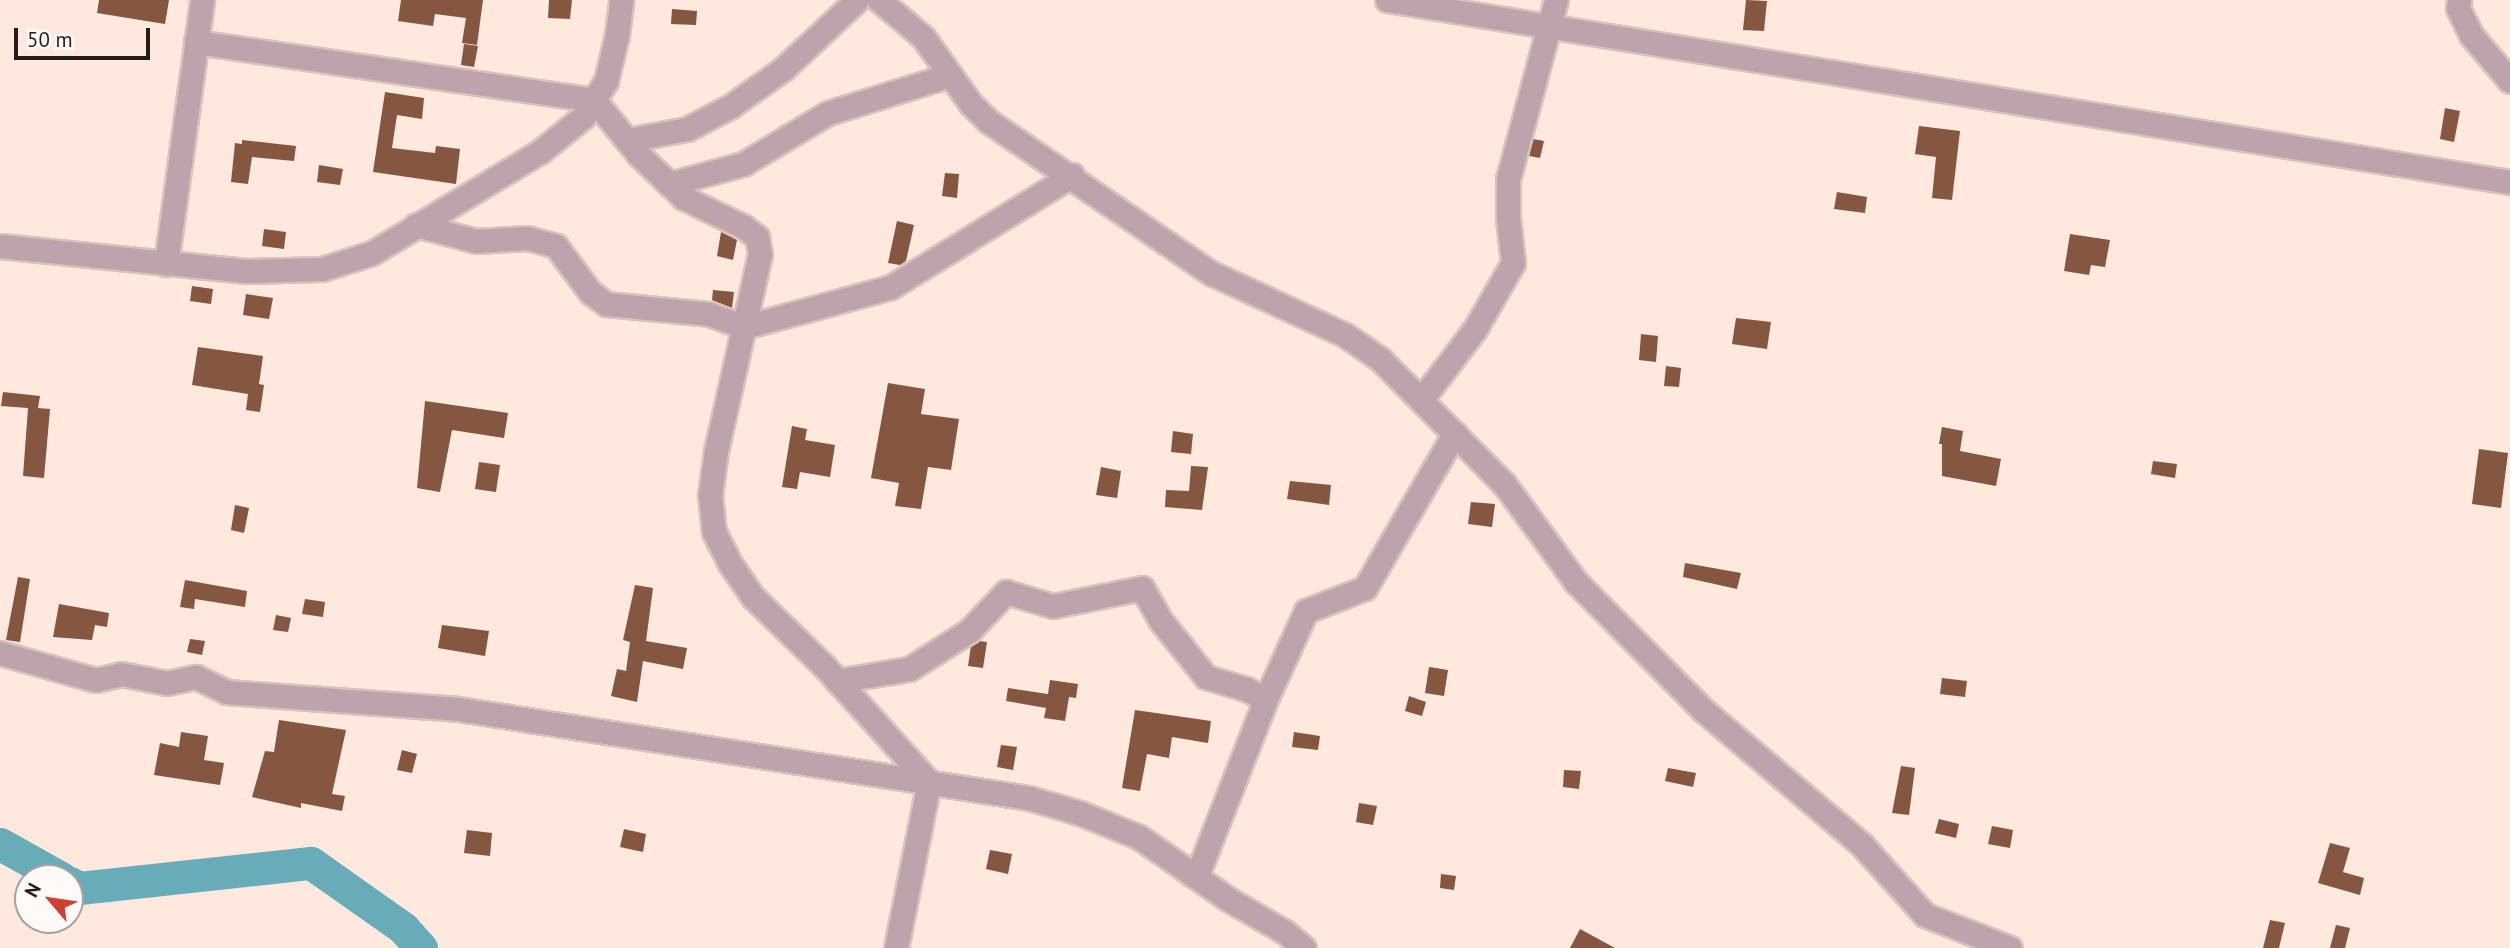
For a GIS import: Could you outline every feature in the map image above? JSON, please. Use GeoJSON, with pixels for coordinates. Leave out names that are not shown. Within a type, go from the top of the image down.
{"type":"FeatureCollection","features":[{"type":"Feature","properties":{"kind":"street"},"geometry":{"type":"LineString","coordinates":[[166,264],[202,0]]}},
{"type":"Feature","properties":{"kind":"street"},"geometry":{"type":"LineString","coordinates":[[0,246],[247,271],[322,269],[372,253],[541,151],[583,117],[606,80],[617,35],[621,0]]}},
{"type":"Feature","properties":{"kind":"street"},"geometry":{"type":"LineString","coordinates":[[627,140],[687,129],[731,106],[783,69],[857,0]]}},
{"type":"Feature","properties":{"kind":"street"},"geometry":{"type":"LineString","coordinates":[[879,0],[923,37],[971,104],[988,121],[1072,175],[1148,233],[1211,273],[1345,335],[1380,359],[1505,485],[1576,582],[1703,710],[1863,845],[1925,915],[2010,948]]}},
{"type":"Feature","properties":{"kind":"street"},"geometry":{"type":"LineString","coordinates":[[1387,0],[2510,182]]}},
{"type":"Feature","properties":{"kind":"street"},"geometry":{"type":"LineString","coordinates":[[1421,400],[1475,330],[1513,263],[1508,218],[1508,178],[1556,0]]}},
{"type":"Feature","properties":{"kind":"street"},"geometry":{"type":"LineString","coordinates":[[2459,0],[2458,8],[2471,35],[2510,81]]}},
{"type":"Feature","properties":{"kind":"street"},"geometry":{"type":"LineString","coordinates":[[196,41],[594,100],[627,140],[684,198],[744,227],[757,237],[760,254],[716,451],[710,495],[714,532],[729,562],[753,597],[837,681],[929,782]]}},
{"type":"Feature","properties":{"kind":"street"},"geometry":{"type":"LineString","coordinates":[[669,184],[743,164],[828,113],[950,75]]}},
{"type":"Feature","properties":{"kind":"street"},"geometry":{"type":"LineString","coordinates":[[416,225],[476,241],[527,238],[556,246],[583,283],[606,304],[709,314],[744,327],[891,287],[1072,175]]}},
{"type":"Feature","properties":{"kind":"street"},"geometry":{"type":"LineString","coordinates":[[1193,875],[1200,867],[1265,699],[1306,611],[1365,588],[1455,433]]}},
{"type":"Feature","properties":{"kind":"street"},"geometry":{"type":"LineString","coordinates":[[837,681],[909,669],[969,631],[1006,592],[1053,606],[1142,588],[1161,621],[1206,677],[1246,689],[1265,699]]}},
{"type":"Feature","properties":{"kind":"street"},"geometry":{"type":"LineString","coordinates":[[0,653],[96,680],[121,674],[167,683],[196,677],[227,692],[458,709],[1029,798],[1080,813],[1139,837],[1193,875],[1285,932],[1304,948]]}},
{"type":"Feature","properties":{"kind":"street"},"geometry":{"type":"LineString","coordinates":[[896,948],[929,782]]}},
{"type":"Feature","properties":{"kind":"building"},"geometry":{"type":"Polygon","coordinates":[[[99,0],[169,0],[165,24],[97,13],[99,0]]]}},
{"type":"Feature","properties":{"kind":"building"},"geometry":{"type":"Polygon","coordinates":[[[401,0],[483,0],[477,45],[462,43],[466,18],[435,14],[433,26],[398,21],[401,0]]]}},
{"type":"Feature","properties":{"kind":"building"},"geometry":{"type":"Polygon","coordinates":[[[549,0],[572,0],[570,19],[548,18],[549,0]]]}},
{"type":"Feature","properties":{"kind":"building"},"geometry":{"type":"Polygon","coordinates":[[[1746,0],[1767,1],[1764,31],[1743,30],[1746,0]]]}},
{"type":"Feature","properties":{"kind":"building"},"geometry":{"type":"Polygon","coordinates":[[[672,9],[697,11],[696,25],[671,24],[672,9]]]}},
{"type":"Feature","properties":{"kind":"building"},"geometry":{"type":"Polygon","coordinates":[[[464,44],[478,46],[474,67],[461,65],[464,44]]]}},
{"type":"Feature","properties":{"kind":"building"},"geometry":{"type":"Polygon","coordinates":[[[385,92],[424,98],[422,119],[397,115],[392,148],[435,153],[436,146],[460,149],[456,184],[373,172],[385,92]]]}},
{"type":"Feature","properties":{"kind":"building"},"geometry":{"type":"Polygon","coordinates":[[[2445,108],[2460,111],[2454,142],[2440,139],[2445,108]]]}},
{"type":"Feature","properties":{"kind":"building"},"geometry":{"type":"Polygon","coordinates":[[[1919,126],[1960,131],[1952,200],[1932,198],[1936,157],[1915,154],[1919,126]]]}},
{"type":"Feature","properties":{"kind":"building"},"geometry":{"type":"Polygon","coordinates":[[[1533,139],[1544,141],[1540,158],[1529,156],[1533,139]]]}},
{"type":"Feature","properties":{"kind":"building"},"geometry":{"type":"Polygon","coordinates":[[[242,140],[296,146],[294,161],[252,157],[248,184],[231,182],[235,143],[242,144],[242,140]]]}},
{"type":"Feature","properties":{"kind":"building"},"geometry":{"type":"Polygon","coordinates":[[[319,165],[343,169],[340,185],[317,182],[319,165]]]}},
{"type":"Feature","properties":{"kind":"building"},"geometry":{"type":"Polygon","coordinates":[[[945,173],[959,174],[957,198],[942,196],[945,173]]]}},
{"type":"Feature","properties":{"kind":"building"},"geometry":{"type":"Polygon","coordinates":[[[1837,192],[1867,197],[1865,213],[1834,209],[1837,192]]]}},
{"type":"Feature","properties":{"kind":"building"},"geometry":{"type":"Polygon","coordinates":[[[897,221],[914,225],[906,261],[900,265],[888,263],[897,221]]]}},
{"type":"Feature","properties":{"kind":"building"},"geometry":{"type":"Polygon","coordinates":[[[264,229],[286,232],[284,249],[262,246],[264,229]]]}},
{"type":"Feature","properties":{"kind":"building"},"geometry":{"type":"Polygon","coordinates":[[[721,232],[737,240],[733,260],[717,256],[721,232]]]}},
{"type":"Feature","properties":{"kind":"building"},"geometry":{"type":"Polygon","coordinates":[[[2070,234],[2110,240],[2105,267],[2091,265],[2089,275],[2064,271],[2070,234]]]}},
{"type":"Feature","properties":{"kind":"building"},"geometry":{"type":"Polygon","coordinates":[[[192,286],[213,289],[211,304],[190,301],[192,286]]]}},
{"type":"Feature","properties":{"kind":"building"},"geometry":{"type":"Polygon","coordinates":[[[713,290],[734,292],[732,308],[712,300],[713,290]]]}},
{"type":"Feature","properties":{"kind":"building"},"geometry":{"type":"Polygon","coordinates":[[[246,294],[273,298],[269,319],[243,315],[246,294]]]}},
{"type":"Feature","properties":{"kind":"building"},"geometry":{"type":"Polygon","coordinates":[[[1736,318],[1771,322],[1767,349],[1732,344],[1736,318]]]}},
{"type":"Feature","properties":{"kind":"building"},"geometry":{"type":"Polygon","coordinates":[[[1641,334],[1658,336],[1656,362],[1639,360],[1641,334]]]}},
{"type":"Feature","properties":{"kind":"building"},"geometry":{"type":"Polygon","coordinates":[[[198,347],[263,356],[259,384],[264,385],[260,412],[246,410],[248,394],[192,385],[198,347]]]}},
{"type":"Feature","properties":{"kind":"building"},"geometry":{"type":"Polygon","coordinates":[[[1666,366],[1681,368],[1679,387],[1664,386],[1666,366]]]}},
{"type":"Feature","properties":{"kind":"building"},"geometry":{"type":"Polygon","coordinates":[[[888,383],[925,389],[921,414],[959,419],[951,470],[928,467],[921,509],[895,506],[899,483],[871,478],[888,383]]]}},
{"type":"Feature","properties":{"kind":"building"},"geometry":{"type":"Polygon","coordinates":[[[3,392],[40,396],[38,408],[50,409],[44,478],[23,476],[28,408],[1,406],[3,392]]]}},
{"type":"Feature","properties":{"kind":"building"},"geometry":{"type":"Polygon","coordinates":[[[425,401],[508,413],[504,438],[452,430],[440,492],[417,488],[425,401]]]}},
{"type":"Feature","properties":{"kind":"building"},"geometry":{"type":"Polygon","coordinates":[[[792,426],[807,429],[805,440],[835,445],[830,477],[800,472],[797,489],[782,487],[792,426]]]}},
{"type":"Feature","properties":{"kind":"building"},"geometry":{"type":"Polygon","coordinates":[[[1942,427],[1963,431],[1960,451],[2001,459],[1996,486],[1942,476],[1942,444],[1939,444],[1942,427]]]}},
{"type":"Feature","properties":{"kind":"building"},"geometry":{"type":"Polygon","coordinates":[[[1173,431],[1193,434],[1191,454],[1171,452],[1173,431]]]}},
{"type":"Feature","properties":{"kind":"building"},"geometry":{"type":"Polygon","coordinates":[[[2479,449],[2508,453],[2501,508],[2472,504],[2479,449]]]}},
{"type":"Feature","properties":{"kind":"building"},"geometry":{"type":"Polygon","coordinates":[[[2153,461],[2177,464],[2175,478],[2151,474],[2153,461]]]}},
{"type":"Feature","properties":{"kind":"building"},"geometry":{"type":"Polygon","coordinates":[[[479,462],[500,465],[496,492],[475,489],[479,462]]]}},
{"type":"Feature","properties":{"kind":"building"},"geometry":{"type":"Polygon","coordinates":[[[1191,466],[1208,467],[1202,510],[1165,507],[1166,490],[1189,491],[1191,466]]]}},
{"type":"Feature","properties":{"kind":"building"},"geometry":{"type":"Polygon","coordinates":[[[1101,467],[1121,471],[1117,498],[1096,495],[1101,467]]]}},
{"type":"Feature","properties":{"kind":"building"},"geometry":{"type":"Polygon","coordinates":[[[1290,481],[1331,485],[1329,505],[1287,499],[1290,481]]]}},
{"type":"Feature","properties":{"kind":"building"},"geometry":{"type":"Polygon","coordinates":[[[1471,502],[1495,504],[1492,527],[1468,524],[1471,502]]]}},
{"type":"Feature","properties":{"kind":"building"},"geometry":{"type":"Polygon","coordinates":[[[235,505],[249,508],[244,533],[231,530],[235,505]]]}},
{"type":"Feature","properties":{"kind":"building"},"geometry":{"type":"Polygon","coordinates":[[[1685,563],[1741,573],[1737,589],[1683,577],[1685,563]]]}},
{"type":"Feature","properties":{"kind":"building"},"geometry":{"type":"Polygon","coordinates":[[[18,577],[30,579],[20,642],[6,640],[18,577]]]}},
{"type":"Feature","properties":{"kind":"building"},"geometry":{"type":"Polygon","coordinates":[[[185,580],[247,591],[245,607],[195,599],[194,609],[180,607],[185,580]]]}},
{"type":"Feature","properties":{"kind":"building"},"geometry":{"type":"Polygon","coordinates":[[[635,585],[653,588],[646,641],[687,648],[683,669],[643,661],[637,702],[611,696],[617,669],[626,671],[630,642],[623,640],[635,585]]]}},
{"type":"Feature","properties":{"kind":"building"},"geometry":{"type":"Polygon","coordinates":[[[305,599],[325,602],[323,617],[302,614],[305,599]]]}},
{"type":"Feature","properties":{"kind":"building"},"geometry":{"type":"Polygon","coordinates":[[[59,604],[109,613],[107,627],[95,625],[92,640],[53,637],[59,604]]]}},
{"type":"Feature","properties":{"kind":"building"},"geometry":{"type":"Polygon","coordinates":[[[276,615],[291,618],[288,632],[273,630],[276,615]]]}},
{"type":"Feature","properties":{"kind":"building"},"geometry":{"type":"Polygon","coordinates":[[[442,625],[489,631],[485,656],[438,648],[442,625]]]}},
{"type":"Feature","properties":{"kind":"building"},"geometry":{"type":"Polygon","coordinates":[[[190,639],[205,641],[202,655],[187,652],[190,639]]]}},
{"type":"Feature","properties":{"kind":"building"},"geometry":{"type":"Polygon","coordinates":[[[979,641],[987,642],[983,668],[968,666],[971,646],[979,641]]]}},
{"type":"Feature","properties":{"kind":"building"},"geometry":{"type":"Polygon","coordinates":[[[1429,667],[1448,670],[1444,696],[1425,693],[1429,667]]]}},
{"type":"Feature","properties":{"kind":"building"},"geometry":{"type":"Polygon","coordinates":[[[1942,678],[1967,681],[1965,697],[1940,694],[1942,678]]]}},
{"type":"Feature","properties":{"kind":"building"},"geometry":{"type":"Polygon","coordinates":[[[1050,680],[1078,684],[1076,698],[1069,697],[1065,721],[1044,718],[1046,708],[1006,701],[1008,688],[1048,694],[1050,680]]]}},
{"type":"Feature","properties":{"kind":"building"},"geometry":{"type":"Polygon","coordinates":[[[1409,696],[1426,702],[1422,716],[1405,711],[1409,696]]]}},
{"type":"Feature","properties":{"kind":"building"},"geometry":{"type":"Polygon","coordinates":[[[1135,710],[1211,721],[1208,743],[1172,737],[1169,758],[1147,754],[1140,791],[1122,788],[1135,710]]]}},
{"type":"Feature","properties":{"kind":"building"},"geometry":{"type":"Polygon","coordinates":[[[279,720],[346,730],[332,794],[345,796],[342,811],[301,803],[301,808],[252,797],[265,751],[274,752],[279,720]]]}},
{"type":"Feature","properties":{"kind":"building"},"geometry":{"type":"Polygon","coordinates":[[[181,732],[208,736],[204,760],[224,763],[220,785],[154,775],[160,743],[179,747],[181,732]]]}},
{"type":"Feature","properties":{"kind":"building"},"geometry":{"type":"Polygon","coordinates":[[[1294,732],[1320,736],[1318,750],[1292,747],[1294,732]]]}},
{"type":"Feature","properties":{"kind":"building"},"geometry":{"type":"Polygon","coordinates":[[[1001,745],[1017,747],[1013,770],[997,767],[1001,745]]]}},
{"type":"Feature","properties":{"kind":"building"},"geometry":{"type":"Polygon","coordinates":[[[402,750],[417,754],[412,773],[397,770],[402,750]]]}},
{"type":"Feature","properties":{"kind":"building"},"geometry":{"type":"Polygon","coordinates":[[[1901,766],[1915,768],[1909,815],[1892,813],[1901,766]]]}},
{"type":"Feature","properties":{"kind":"building"},"geometry":{"type":"Polygon","coordinates":[[[1668,768],[1696,773],[1693,787],[1665,781],[1668,768]]]}},
{"type":"Feature","properties":{"kind":"building"},"geometry":{"type":"Polygon","coordinates":[[[1564,770],[1581,771],[1579,789],[1563,787],[1564,770]]]}},
{"type":"Feature","properties":{"kind":"building"},"geometry":{"type":"Polygon","coordinates":[[[1359,803],[1377,806],[1373,825],[1356,822],[1359,803]]]}},
{"type":"Feature","properties":{"kind":"building"},"geometry":{"type":"Polygon","coordinates":[[[1939,819],[1959,824],[1956,838],[1935,833],[1939,819]]]}},
{"type":"Feature","properties":{"kind":"building"},"geometry":{"type":"Polygon","coordinates":[[[1992,826],[2013,830],[2010,848],[1988,844],[1992,826]]]}},
{"type":"Feature","properties":{"kind":"building"},"geometry":{"type":"Polygon","coordinates":[[[624,829],[646,834],[643,852],[620,847],[624,829]]]}},
{"type":"Feature","properties":{"kind":"building"},"geometry":{"type":"Polygon","coordinates":[[[467,830],[492,833],[490,856],[464,853],[467,830]]]}},
{"type":"Feature","properties":{"kind":"building"},"geometry":{"type":"Polygon","coordinates":[[[2330,843],[2350,848],[2343,872],[2364,878],[2360,895],[2318,883],[2330,843]]]}},
{"type":"Feature","properties":{"kind":"building"},"geometry":{"type":"Polygon","coordinates":[[[990,850],[1012,854],[1008,874],[986,869],[990,850]]]}},
{"type":"Feature","properties":{"kind":"building"},"geometry":{"type":"Polygon","coordinates":[[[1441,874],[1456,876],[1454,890],[1440,888],[1441,874]]]}},
{"type":"Feature","properties":{"kind":"building"},"geometry":{"type":"Polygon","coordinates":[[[2270,920],[2285,923],[2279,948],[2263,948],[2270,920]]]}},
{"type":"Feature","properties":{"kind":"building"},"geometry":{"type":"Polygon","coordinates":[[[2336,925],[2350,928],[2345,948],[2330,948],[2336,925]]]}},
{"type":"Feature","properties":{"kind":"building"},"geometry":{"type":"Polygon","coordinates":[[[1580,929],[1615,948],[1570,948],[1580,929]]]}},
{"type":"Feature","properties":{"kind":"waterway"},"geometry":{"type":"LineString","coordinates":[[0,844],[36,864]]}},
{"type":"Feature","properties":{"kind":"waterway"},"geometry":{"type":"LineString","coordinates":[[84,887],[311,863],[403,928],[421,948]]}}]}
